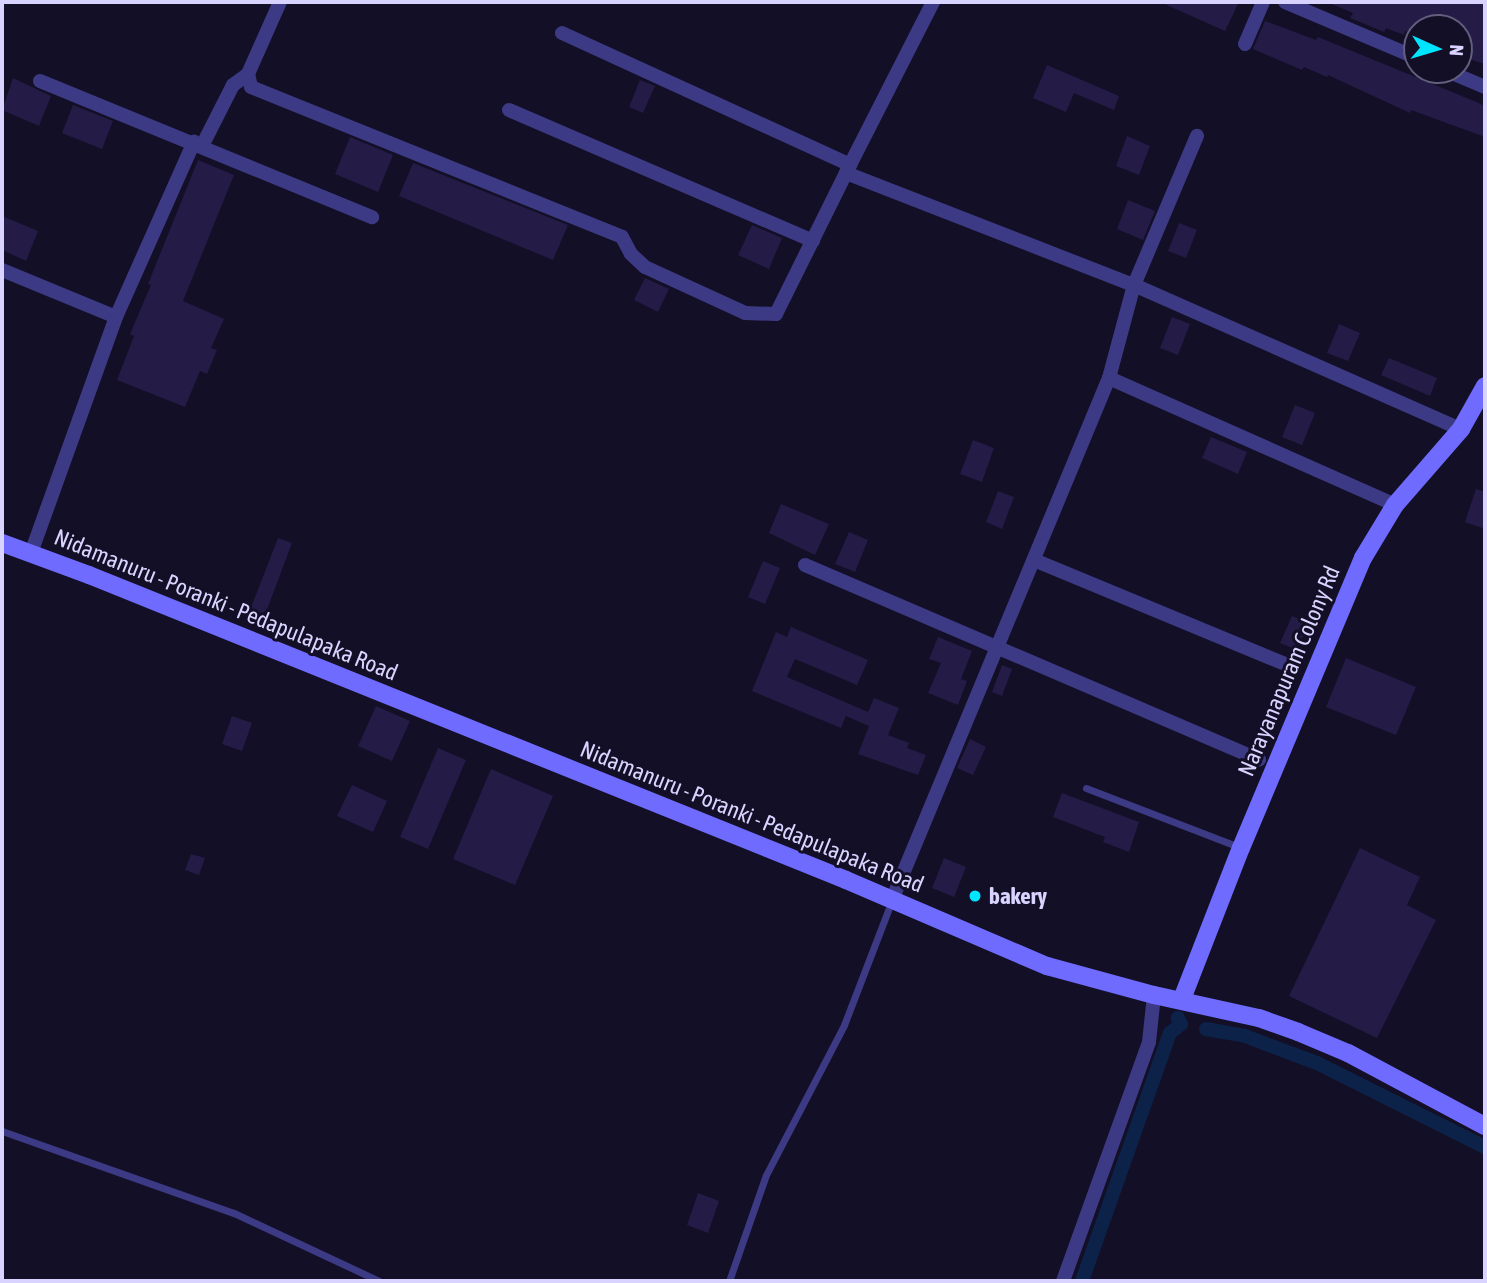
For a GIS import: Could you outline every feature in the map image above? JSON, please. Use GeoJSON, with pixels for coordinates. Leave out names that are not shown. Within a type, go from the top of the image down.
{"type":"FeatureCollection","features":[{"type":"Feature","properties":{"kind":"main road","name":"Narayanapuram Colony Rd"},"geometry":{"type":"LineString","coordinates":[[1182,999],[1241,848],[1363,558],[1395,505],[1461,429],[1485,386]]}},
{"type":"Feature","properties":{"kind":"main road","name":"Nidamanuru - Poranki - Pedapulapaka Road"},"geometry":{"type":"LineString","coordinates":[[2,543],[892,900],[1047,966],[1154,995],[1259,1018],[1311,1037],[1348,1053],[1485,1126]]}},
{"type":"Feature","properties":{"kind":"street"},"geometry":{"type":"LineString","coordinates":[[31,553],[116,317],[198,144],[233,85],[248,74],[280,2]]}},
{"type":"Feature","properties":{"kind":"street"},"geometry":{"type":"LineString","coordinates":[[248,74],[251,87],[622,237],[631,254],[645,267],[745,313],[776,314],[933,2]]}},
{"type":"Feature","properties":{"kind":"street"},"geometry":{"type":"LineString","coordinates":[[1245,44],[1263,2]]}},
{"type":"Feature","properties":{"kind":"street"},"geometry":{"type":"LineString","coordinates":[[1285,2],[1403,52]]}},
{"type":"Feature","properties":{"kind":"street"},"geometry":{"type":"LineString","coordinates":[[562,33],[848,169],[1135,285],[1461,429]]}},
{"type":"Feature","properties":{"kind":"street"},"geometry":{"type":"LineString","coordinates":[[40,81],[372,217]]}},
{"type":"Feature","properties":{"kind":"street"},"geometry":{"type":"LineString","coordinates":[[509,110],[813,241]]}},
{"type":"Feature","properties":{"kind":"street"},"geometry":{"type":"LineString","coordinates":[[892,900],[1109,378],[1135,285],[1198,136]]}},
{"type":"Feature","properties":{"kind":"street"},"geometry":{"type":"LineString","coordinates":[[2,270],[116,317]]}},
{"type":"Feature","properties":{"kind":"street"},"geometry":{"type":"LineString","coordinates":[[1109,378],[1395,505]]}},
{"type":"Feature","properties":{"kind":"street"},"geometry":{"type":"LineString","coordinates":[[1034,560],[1292,667]]}},
{"type":"Feature","properties":{"kind":"street"},"geometry":{"type":"LineString","coordinates":[[805,565],[1259,760]]}},
{"type":"Feature","properties":{"kind":"street"},"geometry":{"type":"LineString","coordinates":[[1063,1281],[1149,1042],[1154,995]]}},
{"type":"Feature","properties":{"kind":"lane"},"geometry":{"type":"LineString","coordinates":[[1086,788],[1241,848]]}},
{"type":"Feature","properties":{"kind":"lane"},"geometry":{"type":"LineString","coordinates":[[729,1281],[766,1175],[844,1025],[892,900]]}},
{"type":"Feature","properties":{"kind":"lane"},"geometry":{"type":"LineString","coordinates":[[2,1131],[234,1213],[379,1281]]}},
{"type":"Feature","properties":{"kind":"building"},"geometry":{"type":"Polygon","coordinates":[[[1160,2],[1239,2],[1225,31],[1160,2]]]}},
{"type":"Feature","properties":{"kind":"building"},"geometry":{"type":"Polygon","coordinates":[[[1327,2],[1485,2],[1485,64],[1473,60],[1473,14],[1403,14],[1403,35],[1386,28],[1384,32],[1350,18],[1353,13],[1327,2]]]}},
{"type":"Feature","properties":{"kind":"building"},"geometry":{"type":"Polygon","coordinates":[[[1265,21],[1316,40],[1318,37],[1403,72],[1403,84],[1433,84],[1479,103],[1485,107],[1485,137],[1411,110],[1410,113],[1328,75],[1327,77],[1304,67],[1302,70],[1253,49],[1265,21]]]}},
{"type":"Feature","properties":{"kind":"building"},"geometry":{"type":"Polygon","coordinates":[[[1047,65],[1119,96],[1114,110],[1074,93],[1066,112],[1033,98],[1047,65]]]}},
{"type":"Feature","properties":{"kind":"building"},"geometry":{"type":"Polygon","coordinates":[[[13,78],[51,96],[39,126],[2,110],[13,78]]]}},
{"type":"Feature","properties":{"kind":"building"},"geometry":{"type":"Polygon","coordinates":[[[640,80],[655,86],[643,113],[629,107],[640,80]]]}},
{"type":"Feature","properties":{"kind":"building"},"geometry":{"type":"Polygon","coordinates":[[[73,105],[113,121],[102,149],[62,133],[73,105]]]}},
{"type":"Feature","properties":{"kind":"building"},"geometry":{"type":"Polygon","coordinates":[[[1127,136],[1150,146],[1139,175],[1116,166],[1127,136]]]}},
{"type":"Feature","properties":{"kind":"building"},"geometry":{"type":"Polygon","coordinates":[[[350,137],[393,155],[378,192],[335,174],[350,137]]]}},
{"type":"Feature","properties":{"kind":"building"},"geometry":{"type":"Polygon","coordinates":[[[198,160],[234,175],[183,301],[224,319],[211,348],[217,350],[207,374],[200,371],[185,407],[117,380],[134,336],[130,334],[151,285],[148,284],[198,160]]]}},
{"type":"Feature","properties":{"kind":"building"},"geometry":{"type":"Polygon","coordinates":[[[413,163],[568,225],[553,260],[399,196],[413,163]]]}},
{"type":"Feature","properties":{"kind":"building"},"geometry":{"type":"Polygon","coordinates":[[[1128,200],[1155,211],[1143,240],[1117,229],[1128,200]]]}},
{"type":"Feature","properties":{"kind":"building"},"geometry":{"type":"Polygon","coordinates":[[[2,216],[38,231],[26,261],[2,250],[2,216]]]}},
{"type":"Feature","properties":{"kind":"building"},"geometry":{"type":"Polygon","coordinates":[[[1179,223],[1197,230],[1186,258],[1168,251],[1179,223]]]}},
{"type":"Feature","properties":{"kind":"building"},"geometry":{"type":"Polygon","coordinates":[[[752,225],[782,238],[769,269],[738,255],[752,225]]]}},
{"type":"Feature","properties":{"kind":"building"},"geometry":{"type":"Polygon","coordinates":[[[645,278],[669,289],[658,312],[634,300],[645,278]]]}},
{"type":"Feature","properties":{"kind":"building"},"geometry":{"type":"Polygon","coordinates":[[[1172,317],[1190,324],[1178,355],[1160,348],[1172,317]]]}},
{"type":"Feature","properties":{"kind":"building"},"geometry":{"type":"Polygon","coordinates":[[[1339,324],[1360,333],[1348,361],[1327,353],[1339,324]]]}},
{"type":"Feature","properties":{"kind":"building"},"geometry":{"type":"Polygon","coordinates":[[[1389,358],[1437,378],[1430,396],[1381,375],[1389,358]]]}},
{"type":"Feature","properties":{"kind":"building"},"geometry":{"type":"Polygon","coordinates":[[[1295,405],[1315,413],[1302,445],[1282,437],[1295,405]]]}},
{"type":"Feature","properties":{"kind":"building"},"geometry":{"type":"Polygon","coordinates":[[[1211,437],[1247,452],[1238,474],[1202,458],[1211,437]]]}},
{"type":"Feature","properties":{"kind":"building"},"geometry":{"type":"Polygon","coordinates":[[[973,440],[994,448],[982,482],[960,474],[973,440]]]}},
{"type":"Feature","properties":{"kind":"building"},"geometry":{"type":"Polygon","coordinates":[[[1476,489],[1485,492],[1485,529],[1465,522],[1476,489]]]}},
{"type":"Feature","properties":{"kind":"building"},"geometry":{"type":"Polygon","coordinates":[[[998,491],[1014,497],[1002,529],[986,522],[998,491]]]}},
{"type":"Feature","properties":{"kind":"building"},"geometry":{"type":"Polygon","coordinates":[[[781,504],[829,524],[815,555],[769,533],[781,504]]]}},
{"type":"Feature","properties":{"kind":"building"},"geometry":{"type":"Polygon","coordinates":[[[849,532],[868,540],[855,572],[835,564],[849,532]]]}},
{"type":"Feature","properties":{"kind":"building"},"geometry":{"type":"Polygon","coordinates":[[[278,538],[292,543],[265,615],[250,610],[278,538]]]}},
{"type":"Feature","properties":{"kind":"building"},"geometry":{"type":"Polygon","coordinates":[[[763,561],[780,568],[765,604],[748,597],[763,561]]]}},
{"type":"Feature","properties":{"kind":"building"},"geometry":{"type":"Polygon","coordinates":[[[1292,616],[1309,623],[1297,650],[1280,643],[1292,616]]]}},
{"type":"Feature","properties":{"kind":"building"},"geometry":{"type":"Polygon","coordinates":[[[791,627],[868,660],[857,685],[795,659],[787,677],[868,712],[874,698],[899,708],[888,735],[909,743],[907,748],[926,755],[918,775],[858,754],[869,726],[846,716],[841,728],[752,691],[776,632],[787,637],[791,627]]]}},
{"type":"Feature","properties":{"kind":"building"},"geometry":{"type":"Polygon","coordinates":[[[938,637],[972,651],[961,679],[967,681],[958,705],[928,693],[941,663],[929,659],[938,637]]]}},
{"type":"Feature","properties":{"kind":"building"},"geometry":{"type":"Polygon","coordinates":[[[1346,658],[1416,687],[1396,735],[1326,707],[1346,658]]]}},
{"type":"Feature","properties":{"kind":"building"},"geometry":{"type":"Polygon","coordinates":[[[1002,665],[1012,669],[1002,696],[992,692],[1002,665]]]}},
{"type":"Feature","properties":{"kind":"building"},"geometry":{"type":"Polygon","coordinates":[[[376,706],[410,721],[392,761],[358,746],[376,706]]]}},
{"type":"Feature","properties":{"kind":"building"},"geometry":{"type":"Polygon","coordinates":[[[232,716],[252,723],[242,751],[222,744],[232,716]]]}},
{"type":"Feature","properties":{"kind":"building"},"geometry":{"type":"Polygon","coordinates":[[[970,739],[986,747],[973,775],[957,768],[970,739]]]}},
{"type":"Feature","properties":{"kind":"building"},"geometry":{"type":"Polygon","coordinates":[[[438,748],[466,760],[428,849],[400,837],[438,748]]]}},
{"type":"Feature","properties":{"kind":"building"},"geometry":{"type":"Polygon","coordinates":[[[491,769],[553,796],[515,885],[453,859],[491,769]]]}},
{"type":"Feature","properties":{"kind":"building"},"geometry":{"type":"Polygon","coordinates":[[[352,785],[387,801],[373,832],[337,816],[352,785]]]}},
{"type":"Feature","properties":{"kind":"building"},"geometry":{"type":"Polygon","coordinates":[[[1062,793],[1139,822],[1129,852],[1103,842],[1105,837],[1053,817],[1062,793]]]}},
{"type":"Feature","properties":{"kind":"building"},"geometry":{"type":"Polygon","coordinates":[[[1360,848],[1420,877],[1407,905],[1436,920],[1377,1038],[1289,996],[1360,848]]]}},
{"type":"Feature","properties":{"kind":"building"},"geometry":{"type":"Polygon","coordinates":[[[191,854],[205,858],[199,875],[185,870],[191,854]]]}},
{"type":"Feature","properties":{"kind":"building"},"geometry":{"type":"Polygon","coordinates":[[[944,858],[966,867],[954,897],[932,888],[944,858]]]}},
{"type":"Feature","properties":{"kind":"building"},"geometry":{"type":"Polygon","coordinates":[[[698,1193],[719,1201],[708,1233],[687,1225],[698,1193]]]}},
{"type":"Feature","properties":{"kind":"waterway"},"geometry":{"type":"LineString","coordinates":[[1082,1281],[1170,1033],[1181,1024],[1178,1018]]}},
{"type":"Feature","properties":{"kind":"waterway"},"geometry":{"type":"LineString","coordinates":[[1206,1029],[1245,1036],[1317,1063],[1485,1147]]}},
{"type":"Feature","properties":{"kind":"place","name":"bakery"},"geometry":{"type":"Point","coordinates":[975,896]}}]}
